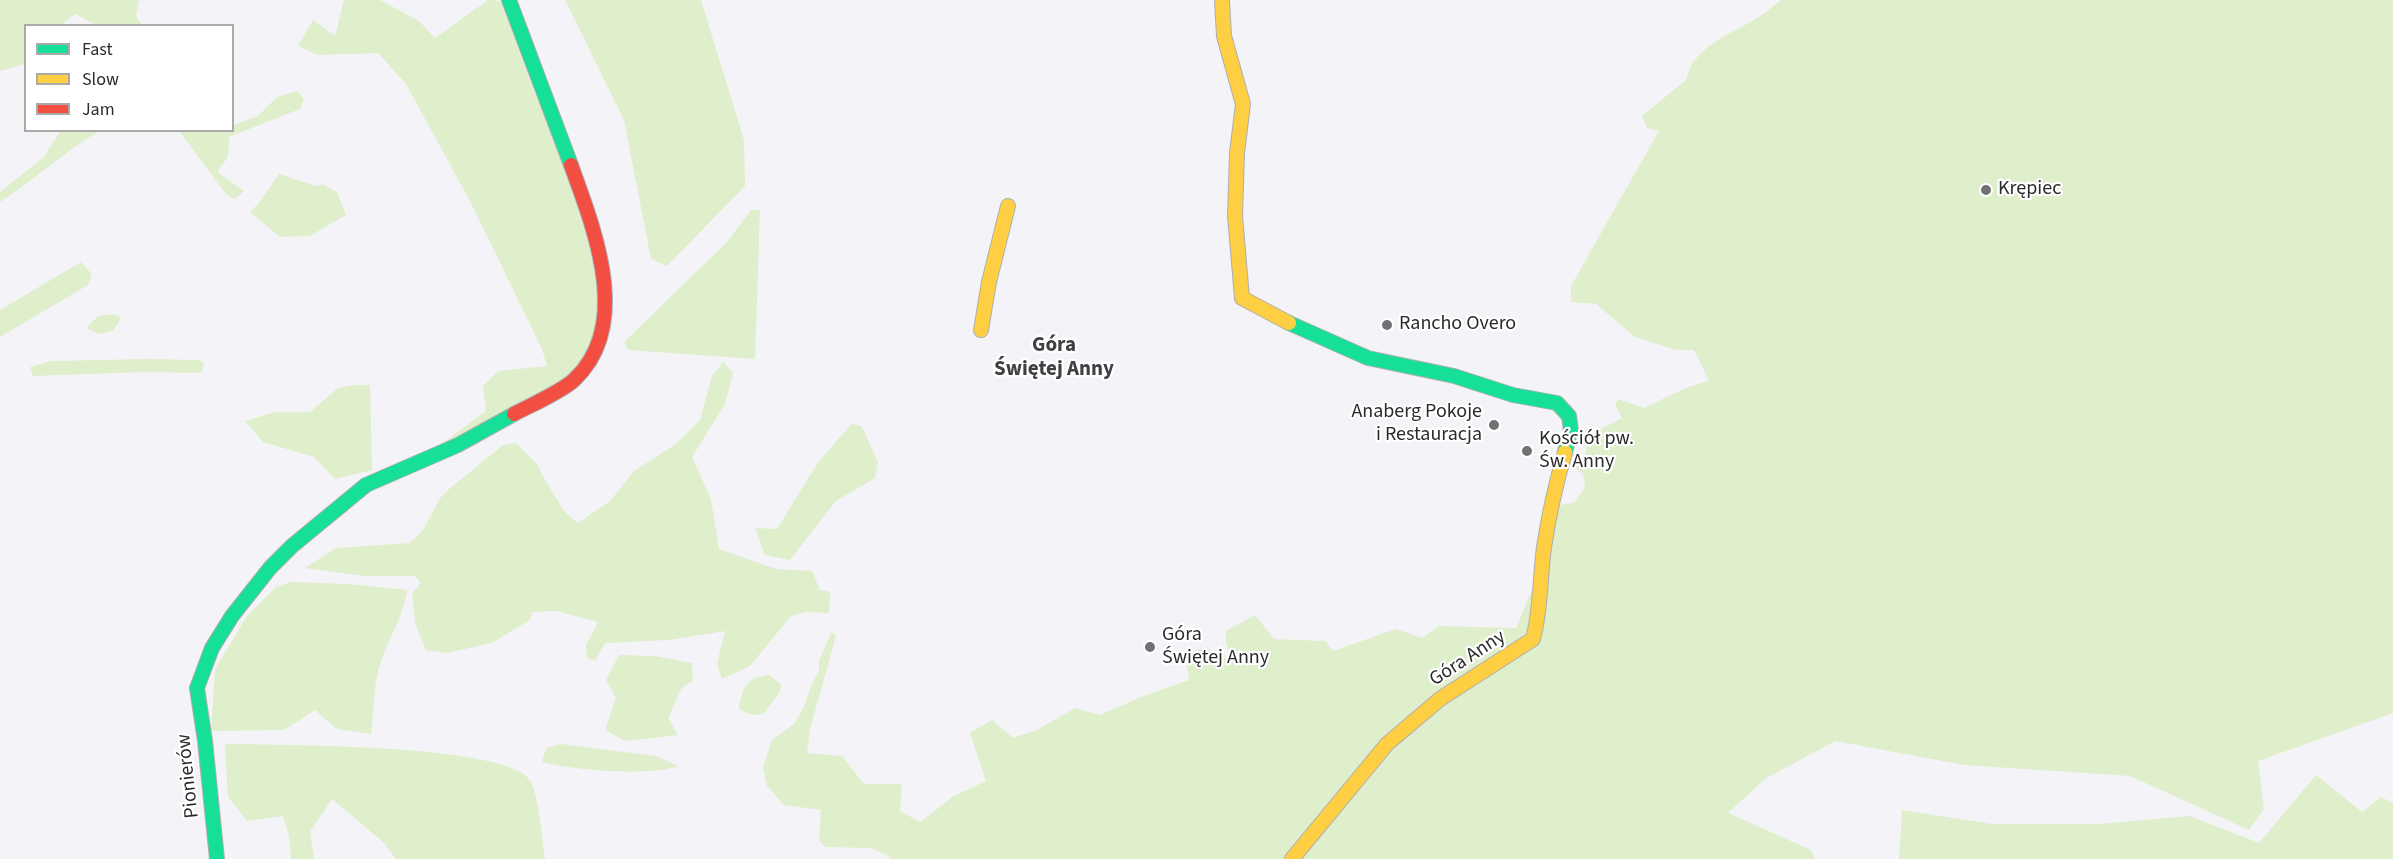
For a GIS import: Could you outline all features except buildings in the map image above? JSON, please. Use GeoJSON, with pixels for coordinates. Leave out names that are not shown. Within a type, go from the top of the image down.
{"type":"FeatureCollection","features":[{"type":"Feature","properties":{"kind":"street","name":"Pionierów"},"geometry":{"type":"LineString","coordinates":[[218,859],[197,688],[212,648],[232,616],[270,568],[323,518],[366,485],[458,445],[573,381],[599,344],[605,326],[606,293],[596,244],[570,162],[509,0]]}},
{"type":"Feature","properties":{"kind":"street","name":"Góra Anny"},"geometry":{"type":"LineString","coordinates":[[1222,0],[1224,36],[1244,104],[1234,216],[1242,298],[1287,322],[1368,358],[1454,376],[1513,394],[1557,403],[1569,416],[1571,431],[1569,445],[1560,465],[1553,494],[1544,548],[1537,624],[1533,639],[1440,699],[1387,744],[1292,859]]}},
{"type":"Feature","properties":{"kind":"street"},"geometry":{"type":"LineString","coordinates":[[981,330],[989,282],[1008,206]]}},
{"type":"Feature","properties":{"kind":"green space"},"geometry":{"type":"Polygon","coordinates":[[[0,0],[139,0],[136,16],[141,24],[94,24],[75,14],[62,24],[24,24],[24,64],[0,71],[0,0]]]}},
{"type":"Feature","properties":{"kind":"green space"},"geometry":{"type":"Polygon","coordinates":[[[344,0],[380,0],[419,21],[435,38],[488,0],[501,1],[534,91],[558,147],[584,227],[602,296],[599,331],[573,374],[442,449],[440,445],[486,411],[483,386],[498,371],[547,366],[542,349],[470,201],[406,84],[378,53],[317,55],[298,46],[313,20],[335,36],[344,0]]]}},
{"type":"Feature","properties":{"kind":"green space"},"geometry":{"type":"Polygon","coordinates":[[[565,0],[701,0],[744,140],[745,186],[667,266],[651,259],[624,120],[565,0]]]}},
{"type":"Feature","properties":{"kind":"green space"},"geometry":{"type":"Polygon","coordinates":[[[1781,0],[2393,0],[2393,713],[2258,761],[2264,809],[2249,830],[2130,776],[1964,765],[1835,741],[1765,779],[1728,813],[1811,850],[1815,859],[888,859],[890,857],[871,848],[825,847],[819,840],[821,810],[784,805],[767,786],[763,767],[772,740],[794,724],[804,707],[819,671],[819,660],[832,632],[836,636],[810,729],[807,753],[842,756],[864,784],[902,784],[900,811],[920,822],[954,796],[986,781],[970,733],[992,720],[1013,738],[1037,730],[1075,708],[1100,715],[1189,680],[1186,657],[1196,650],[1209,647],[1211,659],[1231,657],[1226,642],[1226,631],[1255,615],[1274,639],[1325,641],[1333,651],[1396,629],[1422,638],[1439,626],[1516,628],[1537,578],[1556,506],[1575,502],[1585,487],[1583,474],[1570,465],[1574,452],[1585,461],[1588,436],[1622,418],[1615,405],[1618,399],[1644,408],[1688,387],[1709,381],[1694,350],[1676,350],[1635,337],[1596,304],[1571,302],[1571,286],[1659,131],[1647,128],[1642,116],[1687,79],[1696,59],[1713,43],[1758,18],[1781,0]]]}},
{"type":"Feature","properties":{"kind":"green space"},"geometry":{"type":"Polygon","coordinates":[[[298,91],[304,99],[300,109],[229,137],[228,157],[217,172],[244,191],[235,199],[226,194],[180,132],[234,132],[234,125],[258,116],[277,97],[298,91]]]}},
{"type":"Feature","properties":{"kind":"green space"},"geometry":{"type":"Polygon","coordinates":[[[59,132],[98,132],[0,202],[0,192],[44,157],[59,132]]]}},
{"type":"Feature","properties":{"kind":"green space"},"geometry":{"type":"Polygon","coordinates":[[[279,174],[316,186],[324,185],[337,192],[346,215],[310,236],[280,237],[250,212],[279,174]]]}},
{"type":"Feature","properties":{"kind":"green space"},"geometry":{"type":"Polygon","coordinates":[[[751,210],[760,210],[755,359],[628,350],[624,342],[727,242],[751,210]]]}},
{"type":"Feature","properties":{"kind":"green space"},"geometry":{"type":"Polygon","coordinates":[[[81,262],[92,274],[88,285],[0,337],[0,310],[81,262]]]}},
{"type":"Feature","properties":{"kind":"green space"},"geometry":{"type":"Polygon","coordinates":[[[114,314],[121,318],[113,331],[98,334],[86,328],[98,316],[114,314]]]}},
{"type":"Feature","properties":{"kind":"green space"},"geometry":{"type":"Polygon","coordinates":[[[199,360],[204,363],[202,373],[144,372],[33,376],[30,367],[51,361],[199,360]]]}},
{"type":"Feature","properties":{"kind":"green space"},"geometry":{"type":"Polygon","coordinates":[[[723,362],[733,373],[725,404],[692,457],[711,499],[719,549],[776,569],[812,571],[820,590],[830,592],[829,613],[807,612],[791,616],[750,666],[722,679],[717,664],[725,631],[669,640],[605,643],[595,661],[587,658],[586,645],[598,622],[556,611],[532,612],[530,620],[492,643],[447,653],[426,650],[415,623],[412,593],[421,583],[415,576],[364,576],[305,568],[336,548],[410,543],[423,530],[440,498],[503,445],[516,443],[538,465],[564,511],[578,523],[610,501],[634,471],[676,444],[700,420],[712,376],[723,362]]]}},
{"type":"Feature","properties":{"kind":"green space"},"geometry":{"type":"Polygon","coordinates":[[[370,385],[372,470],[335,479],[314,457],[263,442],[245,421],[275,412],[310,412],[338,388],[370,385]]]}},
{"type":"Feature","properties":{"kind":"green space"},"geometry":{"type":"Polygon","coordinates":[[[852,423],[862,427],[878,462],[875,478],[836,501],[790,560],[765,555],[755,528],[777,529],[817,464],[852,423]]]}},
{"type":"Feature","properties":{"kind":"green space"},"geometry":{"type":"Polygon","coordinates":[[[291,582],[349,584],[407,590],[403,609],[378,672],[371,734],[337,729],[315,710],[284,730],[211,731],[215,669],[247,616],[276,587],[291,582]]]}},
{"type":"Feature","properties":{"kind":"green space"},"geometry":{"type":"Polygon","coordinates":[[[619,655],[655,656],[692,663],[693,680],[681,689],[668,718],[678,735],[625,741],[605,730],[616,698],[606,680],[619,655]]]}},
{"type":"Feature","properties":{"kind":"green space"},"geometry":{"type":"Polygon","coordinates":[[[769,675],[781,684],[780,692],[763,714],[752,715],[739,709],[746,685],[755,678],[769,675]]]}},
{"type":"Feature","properties":{"kind":"green space"},"geometry":{"type":"Polygon","coordinates":[[[225,744],[386,749],[478,759],[511,767],[529,779],[532,785],[538,805],[545,859],[396,859],[383,842],[332,799],[310,832],[314,859],[291,859],[289,836],[283,816],[247,821],[228,797],[225,744]]]}},
{"type":"Feature","properties":{"kind":"green space"},"geometry":{"type":"Polygon","coordinates":[[[561,744],[656,756],[678,766],[630,772],[573,768],[542,762],[546,748],[561,744]]]}},
{"type":"Feature","properties":{"kind":"green space"},"geometry":{"type":"Polygon","coordinates":[[[2316,775],[2362,812],[2381,797],[2393,803],[2393,859],[1899,859],[1902,810],[1992,824],[2099,824],[2190,816],[2259,843],[2316,775]]]}},
{"type":"Feature","properties":{"kind":"traffic: fast"},"geometry":{"type":"LineString","coordinates":[[509,0],[571,165]]}},
{"type":"Feature","properties":{"kind":"traffic: fast"},"geometry":{"type":"LineString","coordinates":[[1289,323],[1368,358],[1454,376],[1513,395],[1557,403],[1569,416],[1571,431],[1565,452]]}},
{"type":"Feature","properties":{"kind":"traffic: fast"},"geometry":{"type":"LineString","coordinates":[[217,859],[197,688],[212,648],[232,616],[270,568],[292,546],[366,485],[458,445],[514,414]]}},
{"type":"Feature","properties":{"kind":"traffic: slow"},"geometry":{"type":"LineString","coordinates":[[1222,0],[1224,36],[1243,104],[1237,153],[1235,216],[1242,298],[1289,323]]}},
{"type":"Feature","properties":{"kind":"traffic: slow"},"geometry":{"type":"LineString","coordinates":[[981,330],[989,282],[1008,206]]}},
{"type":"Feature","properties":{"kind":"traffic: slow"},"geometry":{"type":"LineString","coordinates":[[1292,859],[1387,744],[1440,699],[1533,639],[1538,616],[1546,535],[1565,452]]}},
{"type":"Feature","properties":{"kind":"traffic: jam"},"geometry":{"type":"LineString","coordinates":[[514,414],[554,394],[574,380],[592,358],[602,332],[605,305],[598,247],[571,165]]}},
{"type":"Feature","properties":{"kind":"place","name":"Krępiec"},"geometry":{"type":"Point","coordinates":[1986,190]}},
{"type":"Feature","properties":{"kind":"place","name":"Rancho Overo"},"geometry":{"type":"Point","coordinates":[1387,325]}},
{"type":"Feature","properties":{"kind":"place","name":"Anaberg Pokoje i Restauracja"},"geometry":{"type":"Point","coordinates":[1494,425]}},
{"type":"Feature","properties":{"kind":"place","name":"Kościół pw. Św. Anny"},"geometry":{"type":"Point","coordinates":[1527,451]}},
{"type":"Feature","properties":{"kind":"place","name":"Góra Świętej Anny"},"geometry":{"type":"Point","coordinates":[1150,647]}},
{"type":"Feature","properties":{"kind":"district","name":"Góra Świętej Anny"},"geometry":{"type":"Point","coordinates":[1054,358]}}]}
